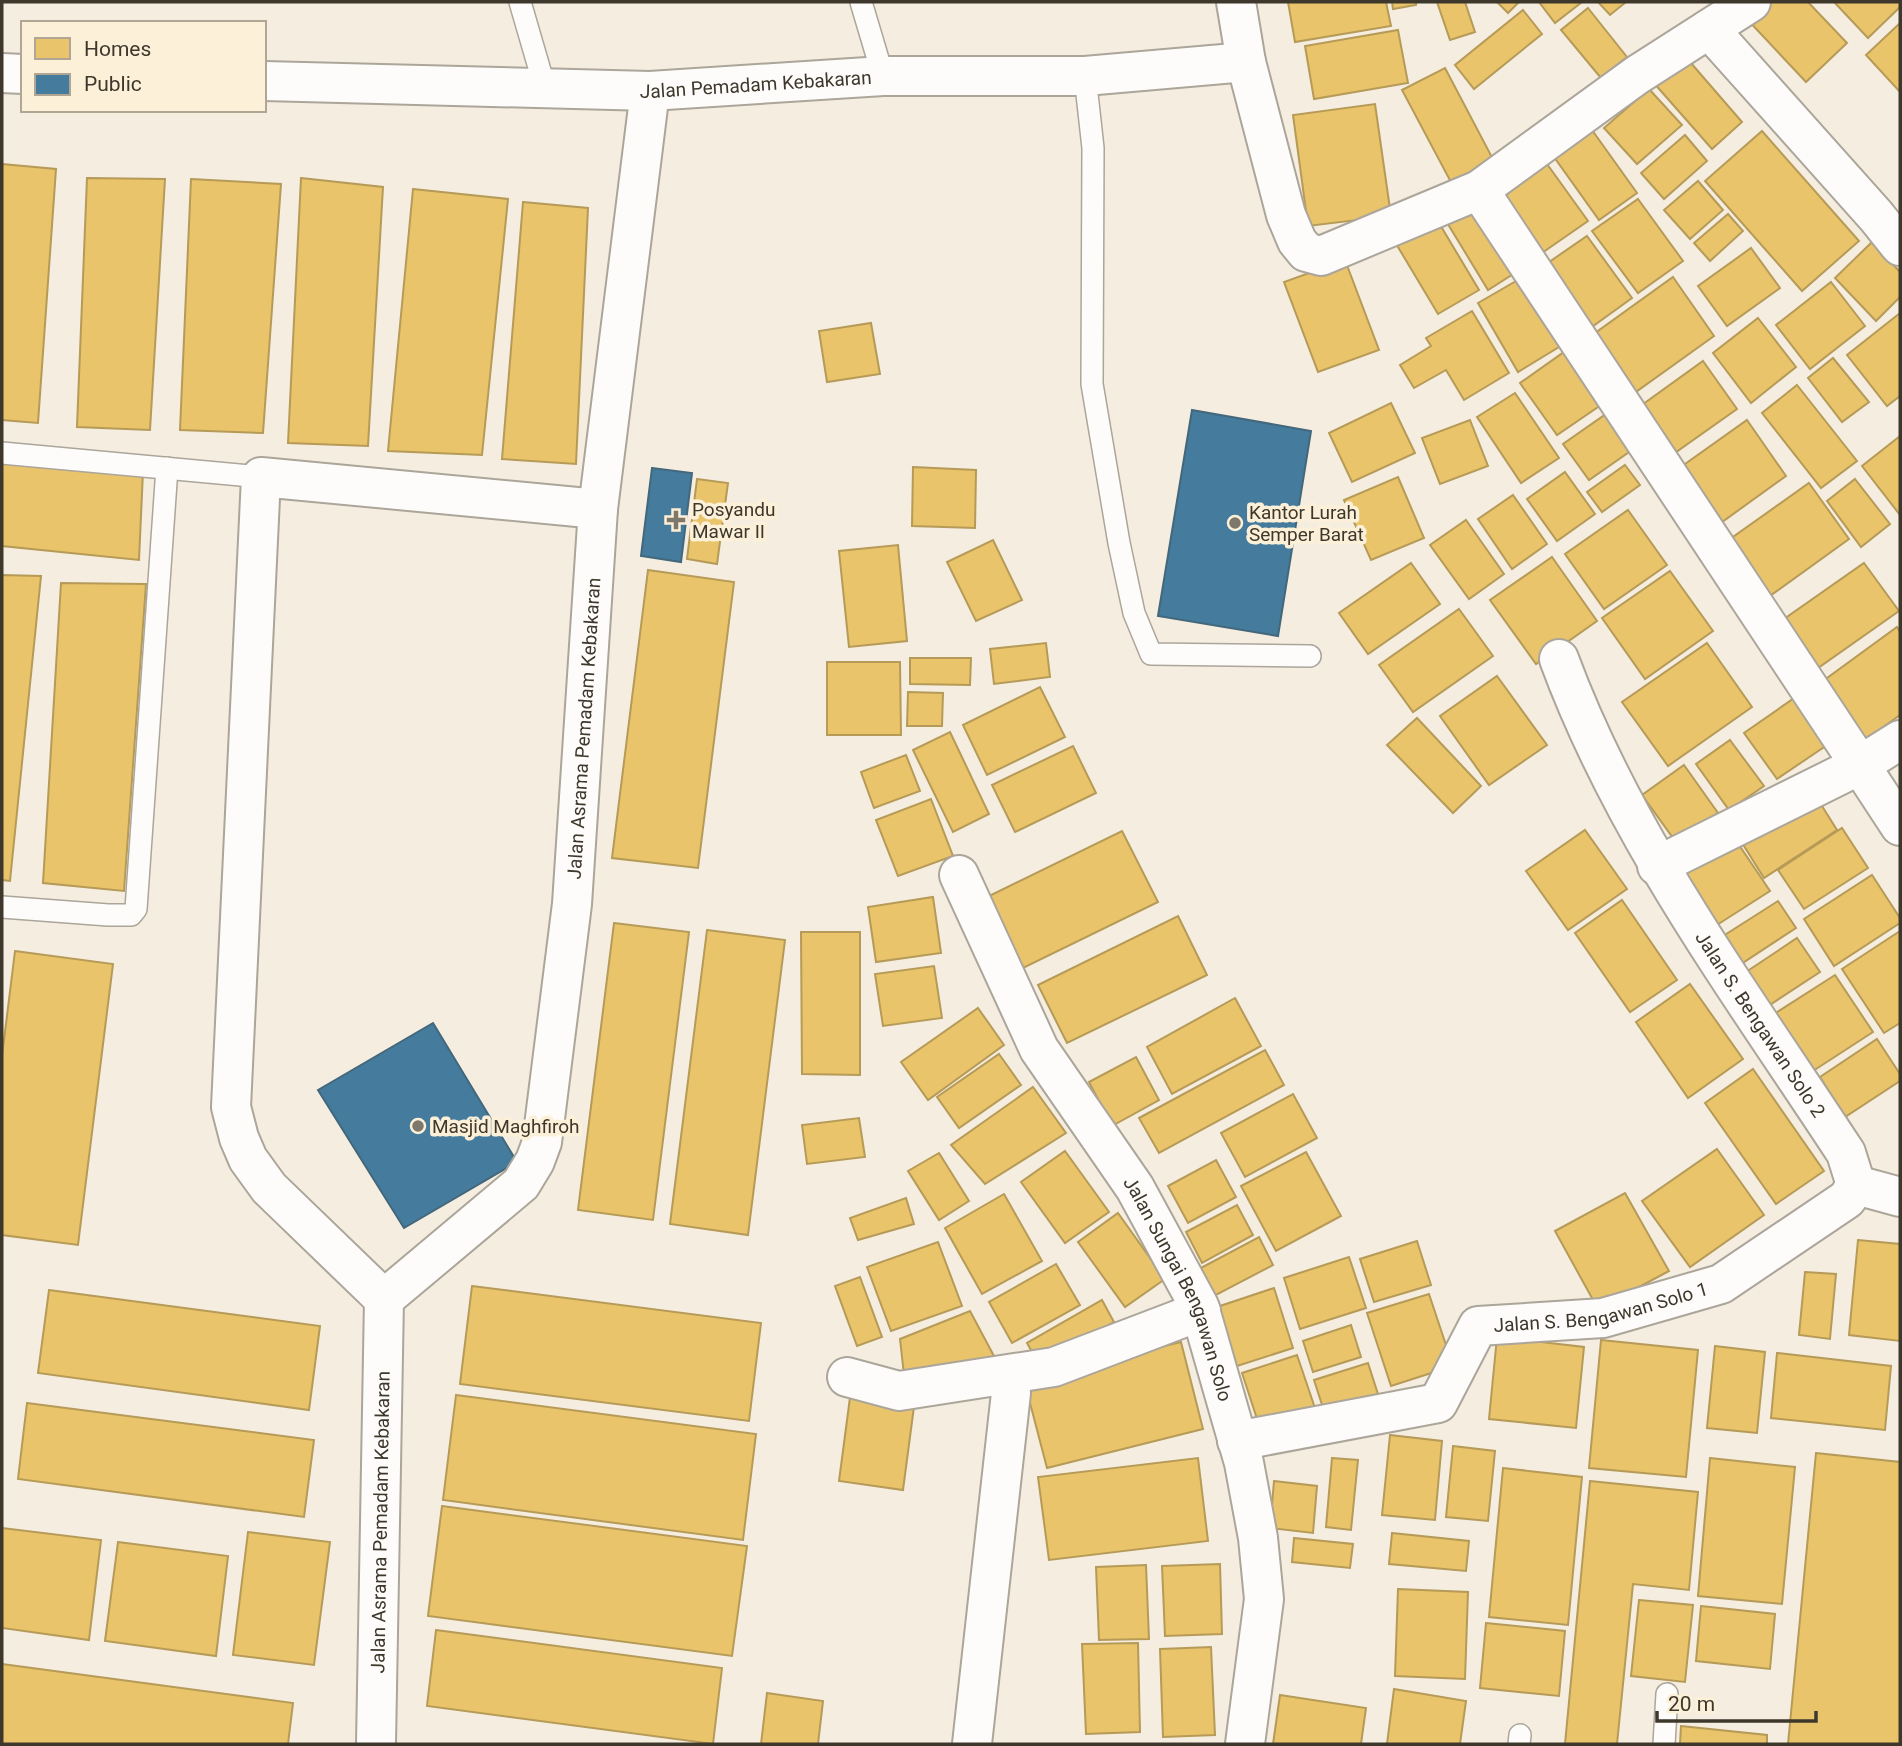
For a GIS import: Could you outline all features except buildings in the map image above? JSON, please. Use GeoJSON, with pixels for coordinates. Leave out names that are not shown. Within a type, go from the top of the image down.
{"type":"FeatureCollection","features":[{"type":"Feature","properties":{"kind":"street"},"geometry":{"type":"LineString","coordinates":[[1236,2],[1246,62],[1286,215],[1297,242],[1306,252],[1321,256],[1479,190],[1637,75],[1751,2]]}},
{"type":"Feature","properties":{"kind":"street"},"geometry":{"type":"LineString","coordinates":[[1709,29],[1876,216],[1900,247]]}},
{"type":"Feature","properties":{"kind":"street","name":"Jalan Pemadam Kebakaran"},"geometry":{"type":"LineString","coordinates":[[266,80],[650,92],[883,76],[1085,76],[1246,62]]}},
{"type":"Feature","properties":{"kind":"street"},"geometry":{"type":"LineString","coordinates":[[2,73],[21,74]]}},
{"type":"Feature","properties":{"kind":"street","name":"Jalan Asrama Pemadam Kebakaran"},"geometry":{"type":"LineString","coordinates":[[376,1744],[384,1299],[521,1184],[535,1161],[542,1142],[572,904],[597,509],[650,92]]}},
{"type":"Feature","properties":{"kind":"street"},"geometry":{"type":"LineString","coordinates":[[1479,190],[1900,826]]}},
{"type":"Feature","properties":{"kind":"street"},"geometry":{"type":"LineString","coordinates":[[384,1299],[269,1188],[248,1159],[231,1107],[261,477],[597,509]]}},
{"type":"Feature","properties":{"kind":"street","name":"Jalan S. Bengawan Solo 2"},"geometry":{"type":"LineString","coordinates":[[1559,659],[1576,706],[1657,866],[1846,1153],[1856,1185]]}},
{"type":"Feature","properties":{"kind":"street"},"geometry":{"type":"LineString","coordinates":[[1657,866],[1860,765],[1900,740]]}},
{"type":"Feature","properties":{"kind":"street","name":"Jalan Sungai Bengawan Solo"},"geometry":{"type":"LineString","coordinates":[[959,875],[1039,1049],[1135,1188],[1201,1311],[1244,1463],[1258,1538],[1264,1599],[1245,1744]]}},
{"type":"Feature","properties":{"kind":"street"},"geometry":{"type":"LineString","coordinates":[[1856,1185],[1900,1197]]}},
{"type":"Feature","properties":{"kind":"street","name":"Jalan S. Bengawan Solo 1"},"geometry":{"type":"LineString","coordinates":[[1237,1441],[1438,1403],[1478,1326],[1603,1318],[1721,1284],[1847,1199],[1856,1185]]}},
{"type":"Feature","properties":{"kind":"street"},"geometry":{"type":"LineString","coordinates":[[847,1377],[900,1391],[1054,1367],[1201,1311]]}},
{"type":"Feature","properties":{"kind":"street"},"geometry":{"type":"LineString","coordinates":[[972,1744],[1011,1393]]}},
{"type":"Feature","properties":{"kind":"lane"},"geometry":{"type":"LineString","coordinates":[[520,2],[545,88]]}},
{"type":"Feature","properties":{"kind":"lane"},"geometry":{"type":"LineString","coordinates":[[861,2],[883,76]]}},
{"type":"Feature","properties":{"kind":"lane"},"geometry":{"type":"LineString","coordinates":[[1085,76],[1093,148],[1092,384],[1119,543],[1134,613],[1151,654],[1310,656]]}},
{"type":"Feature","properties":{"kind":"lane"},"geometry":{"type":"LineString","coordinates":[[2,453],[261,477]]}},
{"type":"Feature","properties":{"kind":"lane"},"geometry":{"type":"LineString","coordinates":[[2,907],[108,915],[131,915],[136,909],[167,468]]}},
{"type":"Feature","properties":{"kind":"lane"},"geometry":{"type":"LineString","coordinates":[[1664,1744],[1667,1695]]}},
{"type":"Feature","properties":{"kind":"place","name":"Posyandu Mawar II"},"geometry":{"type":"Point","coordinates":[676,520]}},
{"type":"Feature","properties":{"kind":"place","name":"Kantor Lurah Semper Barat"},"geometry":{"type":"Point","coordinates":[1235,523]}},
{"type":"Feature","properties":{"kind":"place","name":"Masjid Maghfiroh"},"geometry":{"type":"Point","coordinates":[418,1126]}}]}
